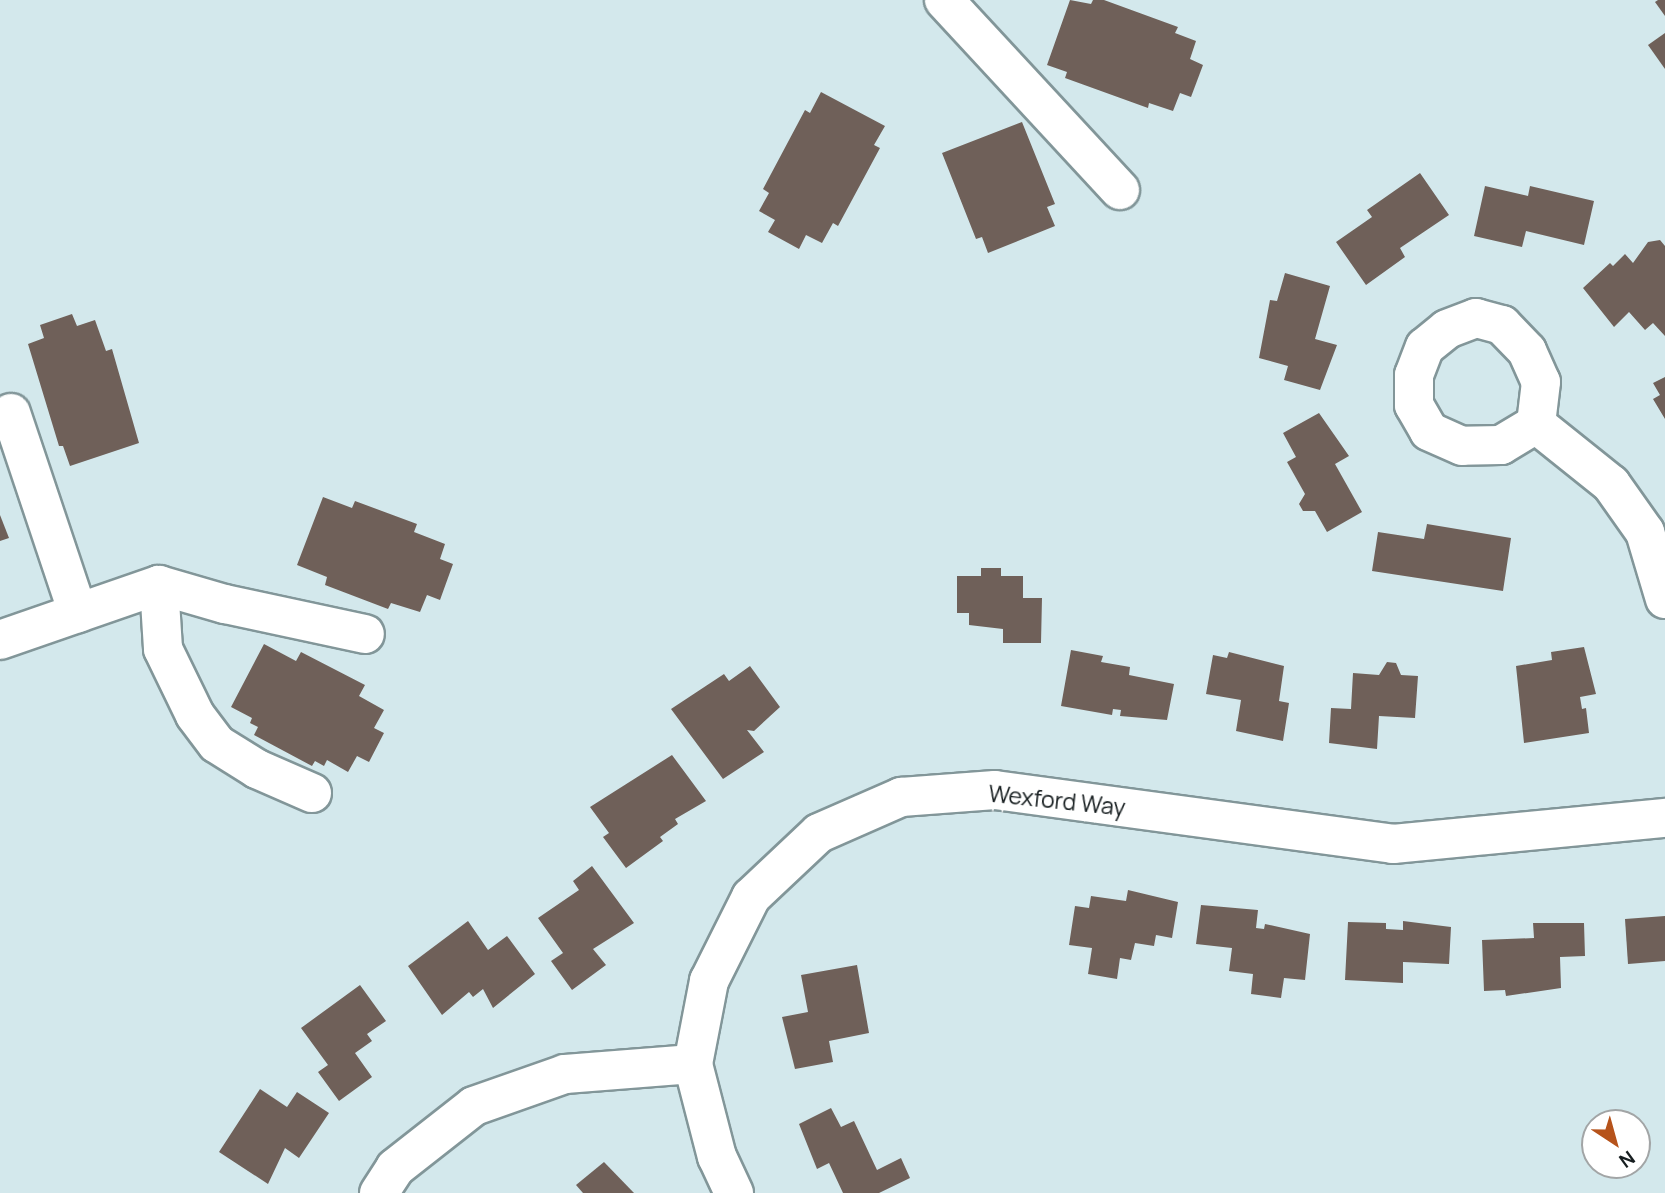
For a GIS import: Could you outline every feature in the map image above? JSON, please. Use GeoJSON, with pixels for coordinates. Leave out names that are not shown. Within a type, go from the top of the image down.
{"type":"FeatureCollection","features":[{"type":"Feature","properties":{"kind":"street"},"geometry":{"type":"LineString","coordinates":[[944,0],[1120,190]]}},
{"type":"Feature","properties":{"kind":"street"},"geometry":{"type":"LineString","coordinates":[[11,413],[78,613]]}},
{"type":"Feature","properties":{"kind":"street"},"geometry":{"type":"LineString","coordinates":[[1536,424],[1611,484],[1645,532],[1665,599]]}},
{"type":"Feature","properties":{"kind":"street"},"geometry":{"type":"LineString","coordinates":[[159,585],[163,649],[195,715],[217,744],[257,769],[312,793]]}},
{"type":"Feature","properties":{"kind":"street"},"geometry":{"type":"LineString","coordinates":[[0,640],[159,585],[225,604],[365,634]]}},
{"type":"Feature","properties":{"kind":"street","name":"Wexford Way"},"geometry":{"type":"LineString","coordinates":[[734,1193],[717,1157],[693,1064],[709,981],[751,897],[819,832],[901,797],[996,790],[1394,844],[1665,818]]}},
{"type":"Feature","properties":{"kind":"street"},"geometry":{"type":"LineString","coordinates":[[379,1193],[395,1168],[474,1106],[565,1074],[693,1064]]}},
{"type":"Feature","properties":{"kind":"building"},"geometry":{"type":"Polygon","coordinates":[[[1070,0],[1091,4],[1093,0],[1104,0],[1178,27],[1175,33],[1196,41],[1190,59],[1203,65],[1191,97],[1180,93],[1173,111],[1149,103],[1148,108],[1065,78],[1067,72],[1047,65],[1070,0]]]}},
{"type":"Feature","properties":{"kind":"building"},"geometry":{"type":"Polygon","coordinates":[[[1665,0],[1665,16],[1655,2],[1665,0]]]}},
{"type":"Feature","properties":{"kind":"building"},"geometry":{"type":"Polygon","coordinates":[[[1665,33],[1665,69],[1648,45],[1665,33]]]}},
{"type":"Feature","properties":{"kind":"building"},"geometry":{"type":"Polygon","coordinates":[[[821,92],[885,126],[874,145],[880,148],[838,226],[833,223],[822,243],[806,235],[799,249],[768,232],[775,220],[759,211],[769,193],[763,189],[805,110],[810,113],[821,92]]]}},
{"type":"Feature","properties":{"kind":"building"},"geometry":{"type":"Polygon","coordinates":[[[1022,122],[1055,204],[1047,207],[1055,226],[988,253],[982,237],[976,239],[942,153],[1022,122]]]}},
{"type":"Feature","properties":{"kind":"building"},"geometry":{"type":"Polygon","coordinates":[[[1420,173],[1449,215],[1400,248],[1405,257],[1366,285],[1336,242],[1372,217],[1367,210],[1420,173]]]}},
{"type":"Feature","properties":{"kind":"building"},"geometry":{"type":"Polygon","coordinates":[[[1485,186],[1528,196],[1530,186],[1594,201],[1584,245],[1526,231],[1522,247],[1474,236],[1485,186]]]}},
{"type":"Feature","properties":{"kind":"building"},"geometry":{"type":"Polygon","coordinates":[[[1660,240],[1665,246],[1665,336],[1653,323],[1645,330],[1629,312],[1614,327],[1583,288],[1610,263],[1613,266],[1625,254],[1633,263],[1648,242],[1660,240]]]}},
{"type":"Feature","properties":{"kind":"building"},"geometry":{"type":"Polygon","coordinates":[[[1285,273],[1330,286],[1315,339],[1337,345],[1320,390],[1284,380],[1288,366],[1259,358],[1270,300],[1277,301],[1285,273]]]}},
{"type":"Feature","properties":{"kind":"building"},"geometry":{"type":"Polygon","coordinates":[[[72,314],[77,326],[95,320],[106,351],[112,349],[139,443],[70,466],[63,446],[59,446],[28,344],[44,338],[40,325],[72,314]]]}},
{"type":"Feature","properties":{"kind":"building"},"geometry":{"type":"Polygon","coordinates":[[[1665,377],[1665,419],[1653,399],[1660,395],[1653,383],[1665,377]]]}},
{"type":"Feature","properties":{"kind":"building"},"geometry":{"type":"Polygon","coordinates":[[[1319,413],[1349,456],[1335,464],[1362,512],[1327,532],[1315,511],[1303,511],[1299,504],[1305,494],[1287,462],[1296,457],[1283,433],[1319,413]]]}},
{"type":"Feature","properties":{"kind":"building"},"geometry":{"type":"Polygon","coordinates":[[[323,497],[352,508],[355,501],[417,524],[414,532],[445,544],[440,559],[453,564],[440,600],[427,595],[420,612],[391,603],[388,609],[325,585],[327,577],[297,565],[323,497]]]}},
{"type":"Feature","properties":{"kind":"building"},"geometry":{"type":"Polygon","coordinates":[[[0,515],[9,538],[0,541],[0,515]]]}},
{"type":"Feature","properties":{"kind":"building"},"geometry":{"type":"Polygon","coordinates":[[[1427,524],[1511,538],[1503,591],[1372,571],[1378,532],[1424,539],[1427,524]]]}},
{"type":"Feature","properties":{"kind":"building"},"geometry":{"type":"Polygon","coordinates":[[[981,568],[1001,568],[1001,576],[1023,576],[1023,598],[1042,598],[1041,643],[1003,643],[1003,629],[969,625],[969,613],[957,613],[957,576],[981,576],[981,568]]]}},
{"type":"Feature","properties":{"kind":"building"},"geometry":{"type":"Polygon","coordinates":[[[264,644],[296,661],[301,652],[365,685],[359,696],[384,710],[374,728],[384,733],[369,762],[357,756],[348,772],[327,760],[324,766],[315,761],[312,766],[254,735],[258,727],[250,723],[252,718],[231,707],[264,644]]]}},
{"type":"Feature","properties":{"kind":"building"},"geometry":{"type":"Polygon","coordinates":[[[1584,647],[1596,694],[1580,697],[1582,709],[1586,708],[1589,733],[1524,743],[1516,666],[1552,660],[1551,652],[1584,647]]]}},
{"type":"Feature","properties":{"kind":"building"},"geometry":{"type":"Polygon","coordinates":[[[1071,650],[1103,656],[1101,662],[1130,667],[1129,675],[1174,684],[1167,720],[1120,716],[1121,710],[1113,709],[1112,715],[1061,706],[1071,650]]]}},
{"type":"Feature","properties":{"kind":"building"},"geometry":{"type":"Polygon","coordinates":[[[1229,652],[1284,666],[1279,701],[1289,703],[1283,741],[1236,731],[1241,700],[1206,694],[1213,655],[1227,658],[1229,652]]]}},
{"type":"Feature","properties":{"kind":"building"},"geometry":{"type":"Polygon","coordinates":[[[1387,662],[1396,663],[1401,675],[1418,676],[1415,718],[1379,716],[1377,749],[1329,743],[1331,708],[1351,709],[1353,673],[1379,675],[1387,662]]]}},
{"type":"Feature","properties":{"kind":"building"},"geometry":{"type":"Polygon","coordinates":[[[750,666],[780,707],[754,731],[747,730],[764,752],[723,779],[671,709],[724,674],[729,681],[750,666]]]}},
{"type":"Feature","properties":{"kind":"building"},"geometry":{"type":"Polygon","coordinates":[[[672,755],[706,801],[675,819],[678,824],[660,837],[663,841],[626,868],[603,837],[609,833],[590,807],[672,755]]]}},
{"type":"Feature","properties":{"kind":"building"},"geometry":{"type":"Polygon","coordinates":[[[592,866],[634,923],[593,949],[606,965],[572,990],[551,961],[563,953],[538,918],[579,890],[573,881],[592,866]]]}},
{"type":"Feature","properties":{"kind":"building"},"geometry":{"type":"Polygon","coordinates":[[[1128,890],[1178,902],[1172,938],[1156,935],[1154,946],[1135,943],[1131,960],[1120,958],[1117,979],[1088,974],[1092,948],[1069,945],[1075,906],[1089,908],[1091,896],[1126,901],[1128,890]]]}},
{"type":"Feature","properties":{"kind":"building"},"geometry":{"type":"Polygon","coordinates":[[[1201,905],[1258,910],[1256,928],[1264,929],[1265,924],[1310,934],[1305,980],[1284,978],[1281,998],[1251,994],[1253,974],[1229,971],[1232,948],[1196,944],[1201,905]]]}},
{"type":"Feature","properties":{"kind":"building"},"geometry":{"type":"Polygon","coordinates":[[[1665,916],[1665,961],[1628,964],[1625,919],[1665,916]]]}},
{"type":"Feature","properties":{"kind":"building"},"geometry":{"type":"Polygon","coordinates":[[[468,921],[488,950],[507,936],[535,974],[493,1008],[483,989],[473,997],[469,992],[442,1015],[408,966],[468,921]]]}},
{"type":"Feature","properties":{"kind":"building"},"geometry":{"type":"Polygon","coordinates":[[[1403,921],[1451,927],[1449,964],[1403,962],[1403,983],[1345,980],[1348,922],[1386,923],[1386,929],[1403,930],[1403,921]]]}},
{"type":"Feature","properties":{"kind":"building"},"geometry":{"type":"Polygon","coordinates":[[[1533,923],[1584,923],[1585,956],[1560,957],[1561,988],[1506,996],[1505,990],[1484,991],[1482,940],[1534,938],[1533,923]]]}},
{"type":"Feature","properties":{"kind":"building"},"geometry":{"type":"Polygon","coordinates":[[[857,965],[869,1033],[829,1041],[833,1062],[795,1069],[782,1017],[808,1012],[801,975],[857,965]]]}},
{"type":"Feature","properties":{"kind":"building"},"geometry":{"type":"Polygon","coordinates":[[[360,985],[386,1021],[367,1034],[372,1041],[355,1053],[372,1077],[339,1101],[318,1072],[328,1065],[301,1028],[360,985]]]}},
{"type":"Feature","properties":{"kind":"building"},"geometry":{"type":"Polygon","coordinates":[[[260,1089],[287,1107],[297,1092],[329,1113],[299,1158],[285,1148],[268,1184],[219,1152],[260,1089]]]}},
{"type":"Feature","properties":{"kind":"building"},"geometry":{"type":"Polygon","coordinates":[[[831,1108],[841,1127],[854,1121],[877,1170],[901,1158],[910,1178],[879,1193],[843,1193],[829,1163],[817,1169],[799,1124],[831,1108]]]}},
{"type":"Feature","properties":{"kind":"building"},"geometry":{"type":"Polygon","coordinates":[[[604,1162],[634,1193],[583,1193],[576,1185],[604,1162]]]}}]}
